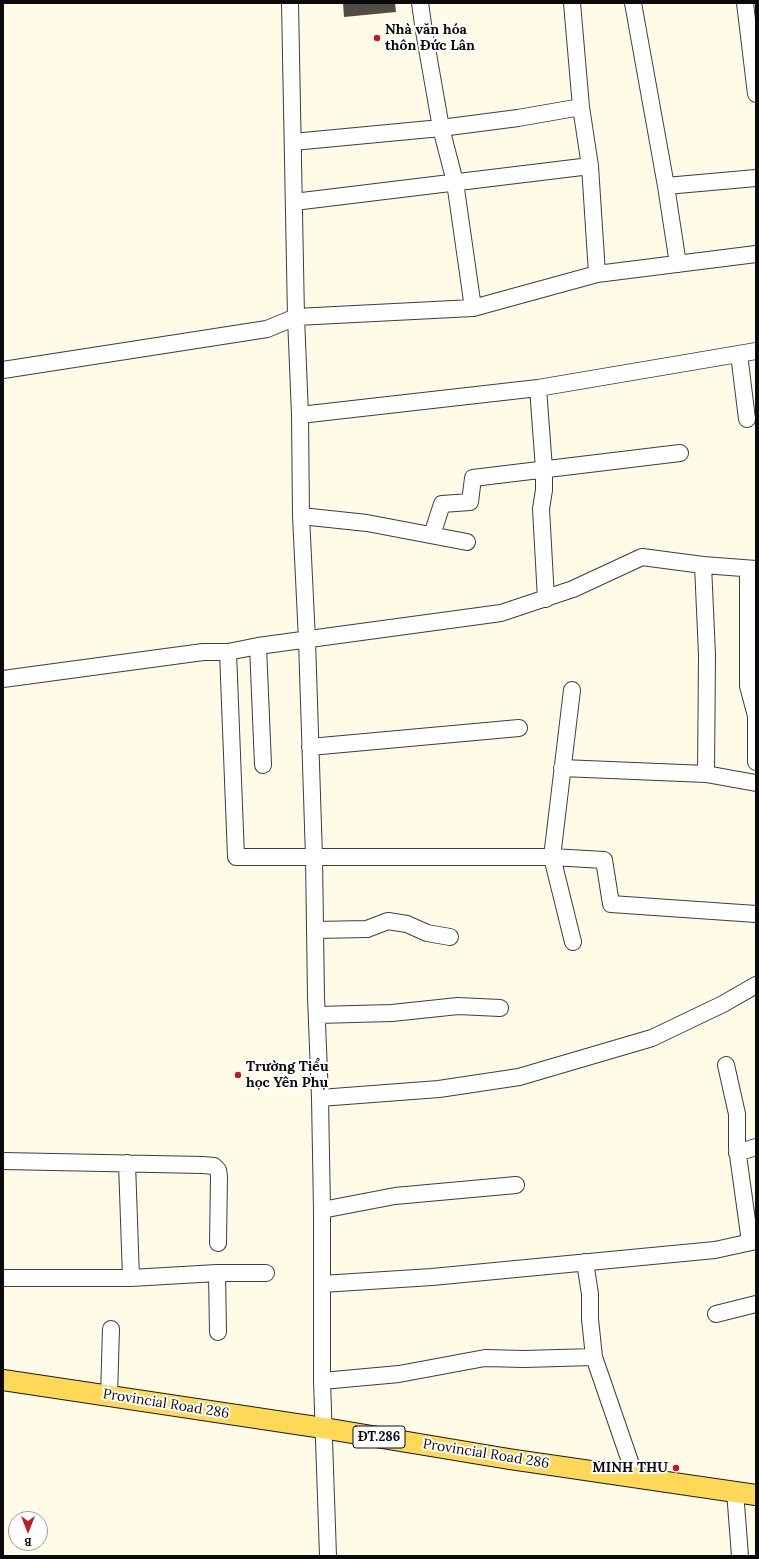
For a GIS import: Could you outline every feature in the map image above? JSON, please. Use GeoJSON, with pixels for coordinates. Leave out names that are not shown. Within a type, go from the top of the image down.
{"type":"FeatureCollection","features":[{"type":"Feature","properties":{"kind":"main road","name":"Provincial Road 286"},"geometry":{"type":"LineString","coordinates":[[3,1380],[323,1428],[501,1457],[756,1494]]}},
{"type":"Feature","properties":{"kind":"street"},"geometry":{"type":"LineString","coordinates":[[290,3],[301,516],[307,640],[320,1098],[322,1210],[322,1382],[328,1556]]}},
{"type":"Feature","properties":{"kind":"street"},"geometry":{"type":"LineString","coordinates":[[420,3],[441,128],[455,182],[474,308]]}},
{"type":"Feature","properties":{"kind":"street"},"geometry":{"type":"LineString","coordinates":[[572,3],[581,107],[590,166],[597,274]]}},
{"type":"Feature","properties":{"kind":"street"},"geometry":{"type":"LineString","coordinates":[[633,3],[666,186],[678,264]]}},
{"type":"Feature","properties":{"kind":"street"},"geometry":{"type":"LineString","coordinates":[[745,3],[756,94]]}},
{"type":"Feature","properties":{"kind":"street"},"geometry":{"type":"LineString","coordinates":[[293,142],[441,128],[518,118],[581,107]]}},
{"type":"Feature","properties":{"kind":"street"},"geometry":{"type":"LineString","coordinates":[[294,202],[590,166]]}},
{"type":"Feature","properties":{"kind":"street"},"geometry":{"type":"LineString","coordinates":[[666,186],[756,178]]}},
{"type":"Feature","properties":{"kind":"street"},"geometry":{"type":"LineString","coordinates":[[3,370],[267,330],[296,317],[474,308],[597,274],[756,254]]}},
{"type":"Feature","properties":{"kind":"street"},"geometry":{"type":"LineString","coordinates":[[300,415],[538,388],[756,351]]}},
{"type":"Feature","properties":{"kind":"street"},"geometry":{"type":"LineString","coordinates":[[739,354],[747,418]]}},
{"type":"Feature","properties":{"kind":"street"},"geometry":{"type":"LineString","coordinates":[[538,388],[544,469],[544,490],[541,509],[546,599]]}},
{"type":"Feature","properties":{"kind":"street"},"geometry":{"type":"LineString","coordinates":[[432,535],[442,504],[470,502],[473,478],[680,453]]}},
{"type":"Feature","properties":{"kind":"street"},"geometry":{"type":"LineString","coordinates":[[301,516],[367,523],[467,542]]}},
{"type":"Feature","properties":{"kind":"street"},"geometry":{"type":"LineString","coordinates":[[3,679],[203,652],[228,652],[258,646],[501,613],[573,589],[642,557],[703,565],[752,569],[748,686],[756,716],[756,762]]}},
{"type":"Feature","properties":{"kind":"street"},"geometry":{"type":"LineString","coordinates":[[703,565],[707,655],[706,774]]}},
{"type":"Feature","properties":{"kind":"street"},"geometry":{"type":"LineString","coordinates":[[258,646],[264,765]]}},
{"type":"Feature","properties":{"kind":"street"},"geometry":{"type":"LineString","coordinates":[[228,652],[236,857],[552,857],[604,860],[611,904],[756,914]]}},
{"type":"Feature","properties":{"kind":"street"},"geometry":{"type":"LineString","coordinates":[[572,690],[552,857],[573,942]]}},
{"type":"Feature","properties":{"kind":"street"},"geometry":{"type":"LineString","coordinates":[[310,747],[519,728]]}},
{"type":"Feature","properties":{"kind":"street"},"geometry":{"type":"LineString","coordinates":[[562,768],[706,774],[756,783]]}},
{"type":"Feature","properties":{"kind":"street"},"geometry":{"type":"LineString","coordinates":[[315,930],[367,930],[388,921],[407,924],[427,933],[450,937]]}},
{"type":"Feature","properties":{"kind":"street"},"geometry":{"type":"LineString","coordinates":[[320,1098],[439,1089],[519,1077],[652,1038],[723,1004],[756,985]]}},
{"type":"Feature","properties":{"kind":"street"},"geometry":{"type":"LineString","coordinates":[[317,1015],[392,1013],[458,1006],[500,1008]]}},
{"type":"Feature","properties":{"kind":"street"},"geometry":{"type":"LineString","coordinates":[[322,1284],[432,1277],[715,1250],[753,1241],[737,1153],[737,1114],[726,1065]]}},
{"type":"Feature","properties":{"kind":"street"},"geometry":{"type":"LineString","coordinates":[[737,1153],[756,1147]]}},
{"type":"Feature","properties":{"kind":"street"},"geometry":{"type":"LineString","coordinates":[[3,1161],[214,1166],[218,1170],[219,1176],[218,1243]]}},
{"type":"Feature","properties":{"kind":"street"},"geometry":{"type":"LineString","coordinates":[[127,1163],[131,1278]]}},
{"type":"Feature","properties":{"kind":"street"},"geometry":{"type":"LineString","coordinates":[[322,1210],[396,1196],[516,1185]]}},
{"type":"Feature","properties":{"kind":"street"},"geometry":{"type":"LineString","coordinates":[[585,1262],[590,1294],[590,1319],[594,1358],[635,1476]]}},
{"type":"Feature","properties":{"kind":"street"},"geometry":{"type":"LineString","coordinates":[[217,1273],[218,1332]]}},
{"type":"Feature","properties":{"kind":"street"},"geometry":{"type":"LineString","coordinates":[[3,1278],[131,1278],[217,1273],[266,1273]]}},
{"type":"Feature","properties":{"kind":"street"},"geometry":{"type":"LineString","coordinates":[[716,1314],[756,1304]]}},
{"type":"Feature","properties":{"kind":"street"},"geometry":{"type":"LineString","coordinates":[[109,1396],[111,1329]]}},
{"type":"Feature","properties":{"kind":"street"},"geometry":{"type":"LineString","coordinates":[[322,1382],[399,1374],[485,1358],[594,1358]]}},
{"type":"Feature","properties":{"kind":"street"},"geometry":{"type":"LineString","coordinates":[[735,1492],[740,1556]]}},
{"type":"Feature","properties":{"kind":"building"},"geometry":{"type":"Polygon","coordinates":[[[343,3],[395,3],[396,12],[344,17],[343,3]]]}},
{"type":"Feature","properties":{"kind":"place","name":"Nhà văn hóa thôn Đức Lân"},"geometry":{"type":"Point","coordinates":[377,38]}},
{"type":"Feature","properties":{"kind":"place","name":"Trường Tiểu học Yên Phụ"},"geometry":{"type":"Point","coordinates":[238,1075]}},
{"type":"Feature","properties":{"kind":"place","name":"MINH THU"},"geometry":{"type":"Point","coordinates":[676,1468]}}]}
